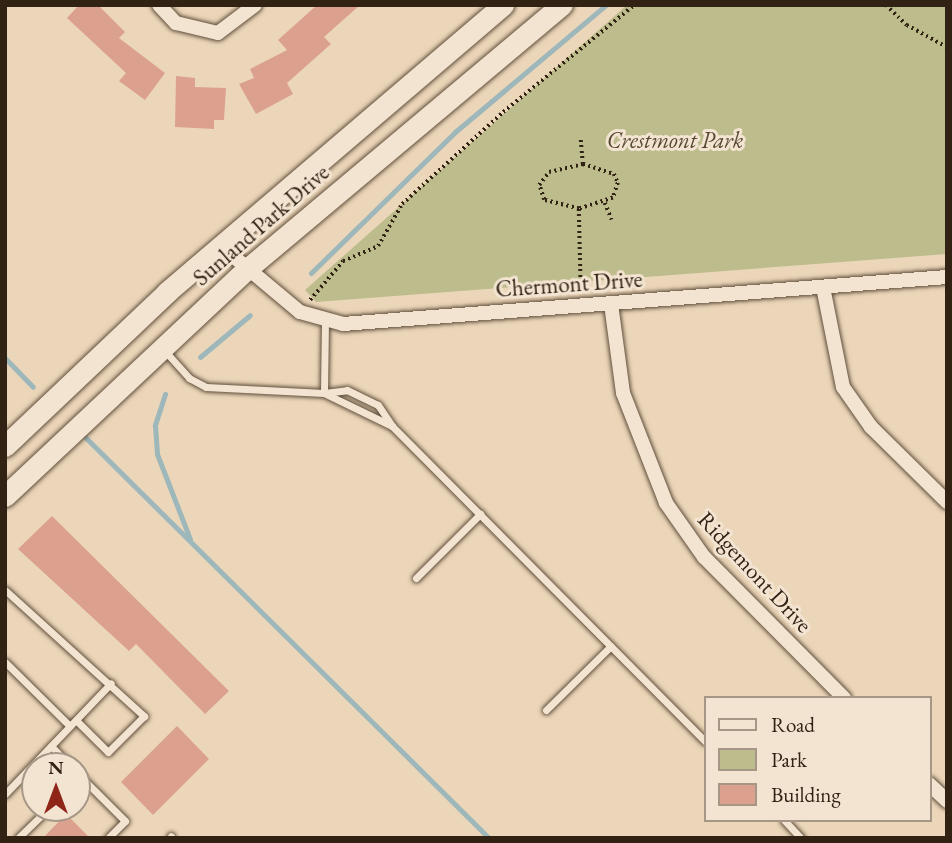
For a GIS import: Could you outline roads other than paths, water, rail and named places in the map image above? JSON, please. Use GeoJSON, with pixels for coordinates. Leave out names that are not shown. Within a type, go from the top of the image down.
{"type":"FeatureCollection","features":[{"type":"Feature","properties":{"kind":"main road","name":"Sunland Park Drive"},"geometry":{"type":"LineString","coordinates":[[5,446],[221,246],[503,5]]}},
{"type":"Feature","properties":{"kind":"main road","name":"Sunland Park Drive"},"geometry":{"type":"LineString","coordinates":[[5,496],[247,269],[562,5]]}},
{"type":"Feature","properties":{"kind":"street"},"geometry":{"type":"LineString","coordinates":[[159,5],[176,23],[218,33],[255,5]]}},
{"type":"Feature","properties":{"kind":"street","name":"Chermont Drive"},"geometry":{"type":"LineString","coordinates":[[221,246],[300,312],[325,322],[582,306],[947,277]]}},
{"type":"Feature","properties":{"kind":"street"},"geometry":{"type":"LineString","coordinates":[[824,287],[843,387],[871,427],[947,502]]}},
{"type":"Feature","properties":{"kind":"street","name":"Ridgemont Drive"},"geometry":{"type":"LineString","coordinates":[[611,303],[622,393],[666,503],[704,557],[842,696]]}},
{"type":"Feature","properties":{"kind":"street"},"geometry":{"type":"LineString","coordinates":[[931,786],[947,801]]}},
{"type":"Feature","properties":{"kind":"lane"},"geometry":{"type":"LineString","coordinates":[[324,393],[325,322]]}},
{"type":"Feature","properties":{"kind":"lane"},"geometry":{"type":"LineString","coordinates":[[161,347],[190,378],[206,387],[324,393],[347,390],[364,396],[387,414],[392,426]]}},
{"type":"Feature","properties":{"kind":"lane"},"geometry":{"type":"LineString","coordinates":[[324,393],[392,426],[704,740]]}},
{"type":"Feature","properties":{"kind":"lane"},"geometry":{"type":"LineString","coordinates":[[416,578],[480,514]]}},
{"type":"Feature","properties":{"kind":"lane"},"geometry":{"type":"LineString","coordinates":[[5,590],[111,683],[144,716],[108,752],[5,662]]}},
{"type":"Feature","properties":{"kind":"lane"},"geometry":{"type":"LineString","coordinates":[[546,710],[611,646]]}},
{"type":"Feature","properties":{"kind":"lane"},"geometry":{"type":"LineString","coordinates":[[5,794],[111,683]]}},
{"type":"Feature","properties":{"kind":"lane"},"geometry":{"type":"LineString","coordinates":[[51,747],[56,752]]}},
{"type":"Feature","properties":{"kind":"lane"},"geometry":{"type":"LineString","coordinates":[[91,789],[125,821],[108,838]]}},
{"type":"Feature","properties":{"kind":"lane"},"geometry":{"type":"LineString","coordinates":[[18,838],[35,822]]}},
{"type":"Feature","properties":{"kind":"lane"},"geometry":{"type":"LineString","coordinates":[[786,822],[802,838]]}},
{"type":"Feature","properties":{"kind":"waterway"},"geometry":{"type":"LineString","coordinates":[[311,273],[455,132],[606,5]]}},
{"type":"Feature","properties":{"kind":"waterway"},"geometry":{"type":"LineString","coordinates":[[200,357],[250,315]]}},
{"type":"Feature","properties":{"kind":"waterway"},"geometry":{"type":"LineString","coordinates":[[5,358],[33,387]]}},
{"type":"Feature","properties":{"kind":"waterway"},"geometry":{"type":"LineString","coordinates":[[165,394],[155,425],[157,454],[190,539]]}},
{"type":"Feature","properties":{"kind":"waterway"},"geometry":{"type":"LineString","coordinates":[[86,438],[489,838]]}},
{"type":"Feature","properties":{"kind":"park label","name":"Crestmont Park"},"geometry":{"type":"Point","coordinates":[675,140]}}]}
